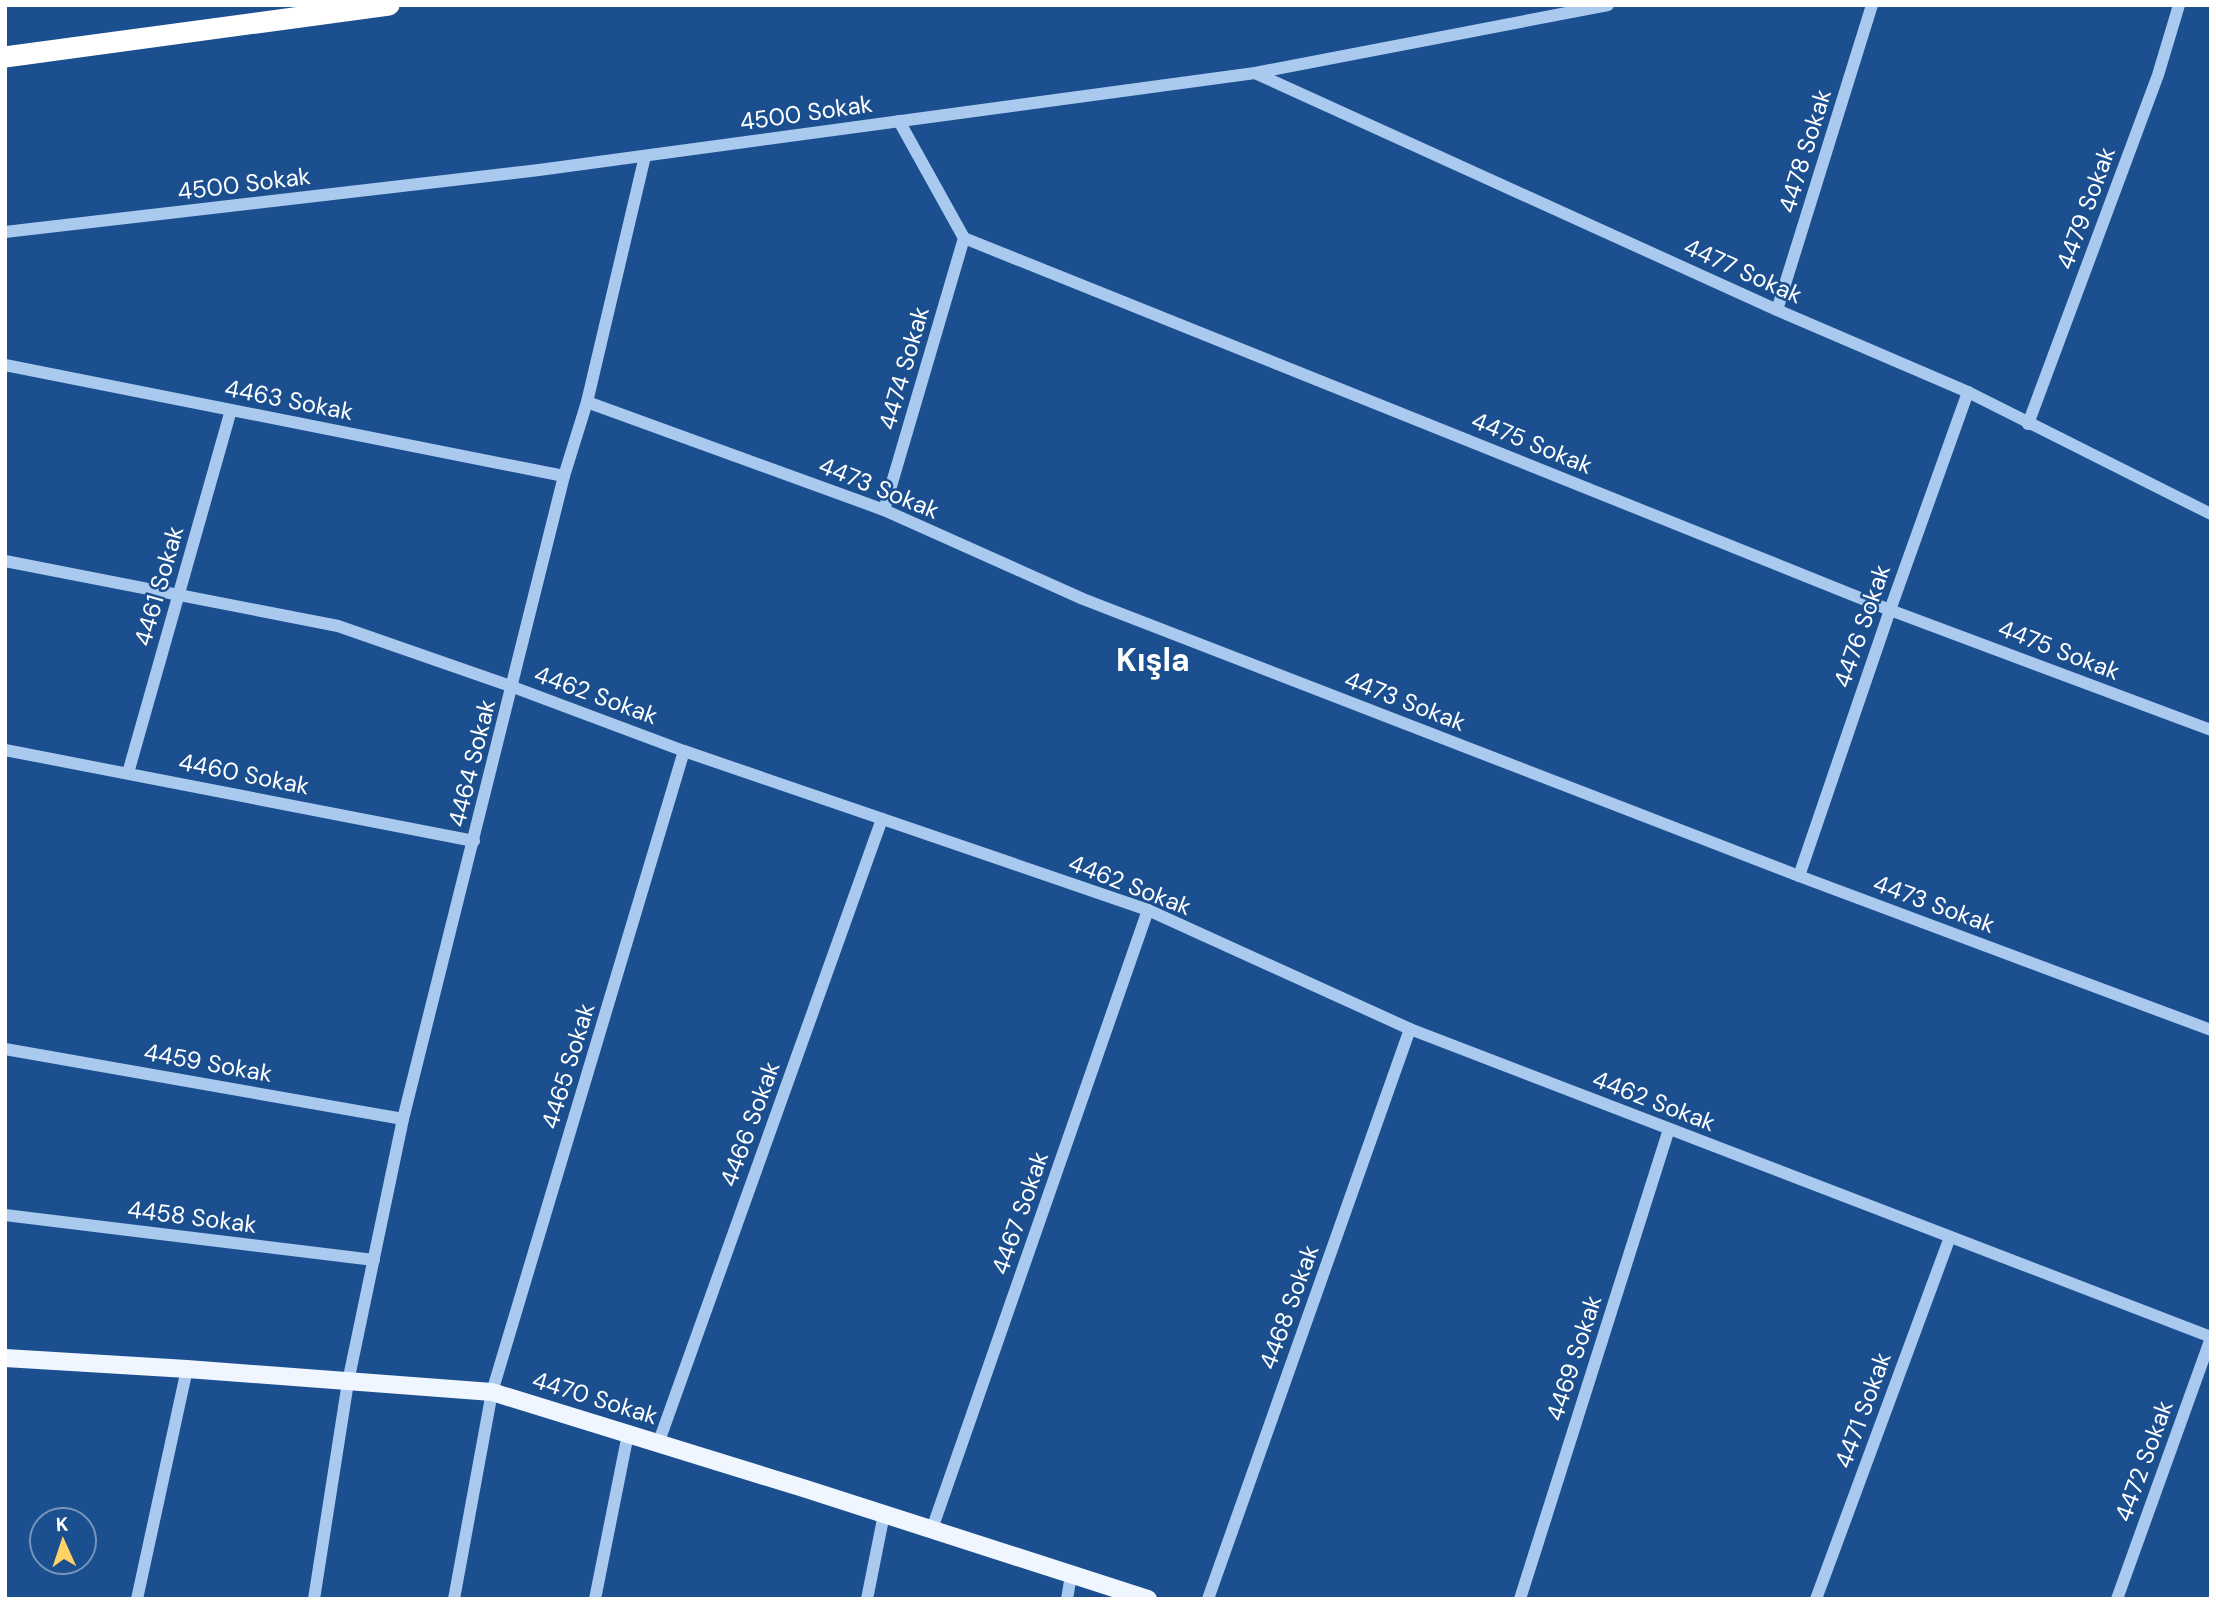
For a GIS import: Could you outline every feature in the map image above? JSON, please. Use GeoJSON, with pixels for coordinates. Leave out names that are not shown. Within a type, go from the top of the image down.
{"type":"FeatureCollection","features":[{"type":"Feature","properties":{"kind":"highway"},"geometry":{"type":"LineString","coordinates":[[5,57],[388,5]]}},
{"type":"Feature","properties":{"kind":"main road","name":"4470 Sokak"},"geometry":{"type":"LineString","coordinates":[[5,1358],[492,1392],[1148,1599]]}},
{"type":"Feature","properties":{"kind":"street","name":"4500 Sokak"},"geometry":{"type":"LineString","coordinates":[[5,233],[645,156],[1255,73],[1608,5]]}},
{"type":"Feature","properties":{"kind":"street","name":"4478 Sokak"},"geometry":{"type":"LineString","coordinates":[[1777,310],[1872,5]]}},
{"type":"Feature","properties":{"kind":"street","name":"4479 Sokak"},"geometry":{"type":"LineString","coordinates":[[2028,424],[2158,75],[2179,5]]}},
{"type":"Feature","properties":{"kind":"street","name":"4477 Sokak"},"geometry":{"type":"LineString","coordinates":[[1255,73],[1777,310],[1968,392],[2211,514]]}},
{"type":"Feature","properties":{"kind":"street"},"geometry":{"type":"LineString","coordinates":[[899,121],[964,238]]}},
{"type":"Feature","properties":{"kind":"street","name":"4464 Sokak"},"geometry":{"type":"LineString","coordinates":[[314,1599],[348,1382],[403,1119],[564,476],[587,402],[645,156]]}},
{"type":"Feature","properties":{"kind":"street","name":"4474 Sokak"},"geometry":{"type":"LineString","coordinates":[[884,510],[964,238]]}},
{"type":"Feature","properties":{"kind":"street","name":"4475 Sokak"},"geometry":{"type":"LineString","coordinates":[[964,238],[1890,610],[2211,730]]}},
{"type":"Feature","properties":{"kind":"street","name":"4463 Sokak"},"geometry":{"type":"LineString","coordinates":[[5,365],[564,476]]}},
{"type":"Feature","properties":{"kind":"street","name":"4476 Sokak"},"geometry":{"type":"LineString","coordinates":[[1799,876],[1968,392]]}},
{"type":"Feature","properties":{"kind":"street","name":"4473 Sokak"},"geometry":{"type":"LineString","coordinates":[[587,402],[884,510],[1083,599],[1799,876],[2211,1030]]}},
{"type":"Feature","properties":{"kind":"street","name":"4461 Sokak"},"geometry":{"type":"LineString","coordinates":[[128,774],[231,410]]}},
{"type":"Feature","properties":{"kind":"street","name":"4462 Sokak"},"geometry":{"type":"LineString","coordinates":[[5,561],[338,626],[513,687],[684,751],[1148,911],[1410,1029],[2211,1337]]}},
{"type":"Feature","properties":{"kind":"street","name":"4460 Sokak"},"geometry":{"type":"LineString","coordinates":[[5,750],[474,841]]}},
{"type":"Feature","properties":{"kind":"street","name":"4465 Sokak"},"geometry":{"type":"LineString","coordinates":[[454,1599],[492,1392],[684,751]]}},
{"type":"Feature","properties":{"kind":"street","name":"4466 Sokak"},"geometry":{"type":"LineString","coordinates":[[659,1444],[882,819]]}},
{"type":"Feature","properties":{"kind":"street","name":"4467 Sokak"},"geometry":{"type":"LineString","coordinates":[[932,1530],[1148,911]]}},
{"type":"Feature","properties":{"kind":"street","name":"4468 Sokak"},"geometry":{"type":"LineString","coordinates":[[1208,1599],[1410,1029]]}},
{"type":"Feature","properties":{"kind":"street","name":"4459 Sokak"},"geometry":{"type":"LineString","coordinates":[[5,1049],[403,1119]]}},
{"type":"Feature","properties":{"kind":"street","name":"4469 Sokak"},"geometry":{"type":"LineString","coordinates":[[1520,1599],[1669,1129]]}},
{"type":"Feature","properties":{"kind":"street","name":"4458 Sokak"},"geometry":{"type":"LineString","coordinates":[[5,1215],[374,1260]]}},
{"type":"Feature","properties":{"kind":"street","name":"4471 Sokak"},"geometry":{"type":"LineString","coordinates":[[1816,1599],[1950,1237]]}},
{"type":"Feature","properties":{"kind":"street","name":"4472 Sokak"},"geometry":{"type":"LineString","coordinates":[[2117,1599],[2211,1337]]}},
{"type":"Feature","properties":{"kind":"street"},"geometry":{"type":"LineString","coordinates":[[137,1599],[187,1369]]}},
{"type":"Feature","properties":{"kind":"street"},"geometry":{"type":"LineString","coordinates":[[595,1599],[628,1434]]}},
{"type":"Feature","properties":{"kind":"street"},"geometry":{"type":"LineString","coordinates":[[867,1599],[884,1514]]}},
{"type":"Feature","properties":{"kind":"street"},"geometry":{"type":"LineString","coordinates":[[1068,1599],[1071,1574]]}},
{"type":"Feature","properties":{"kind":"district","name":"Kışla"},"geometry":{"type":"Point","coordinates":[1153,660]}}]}
